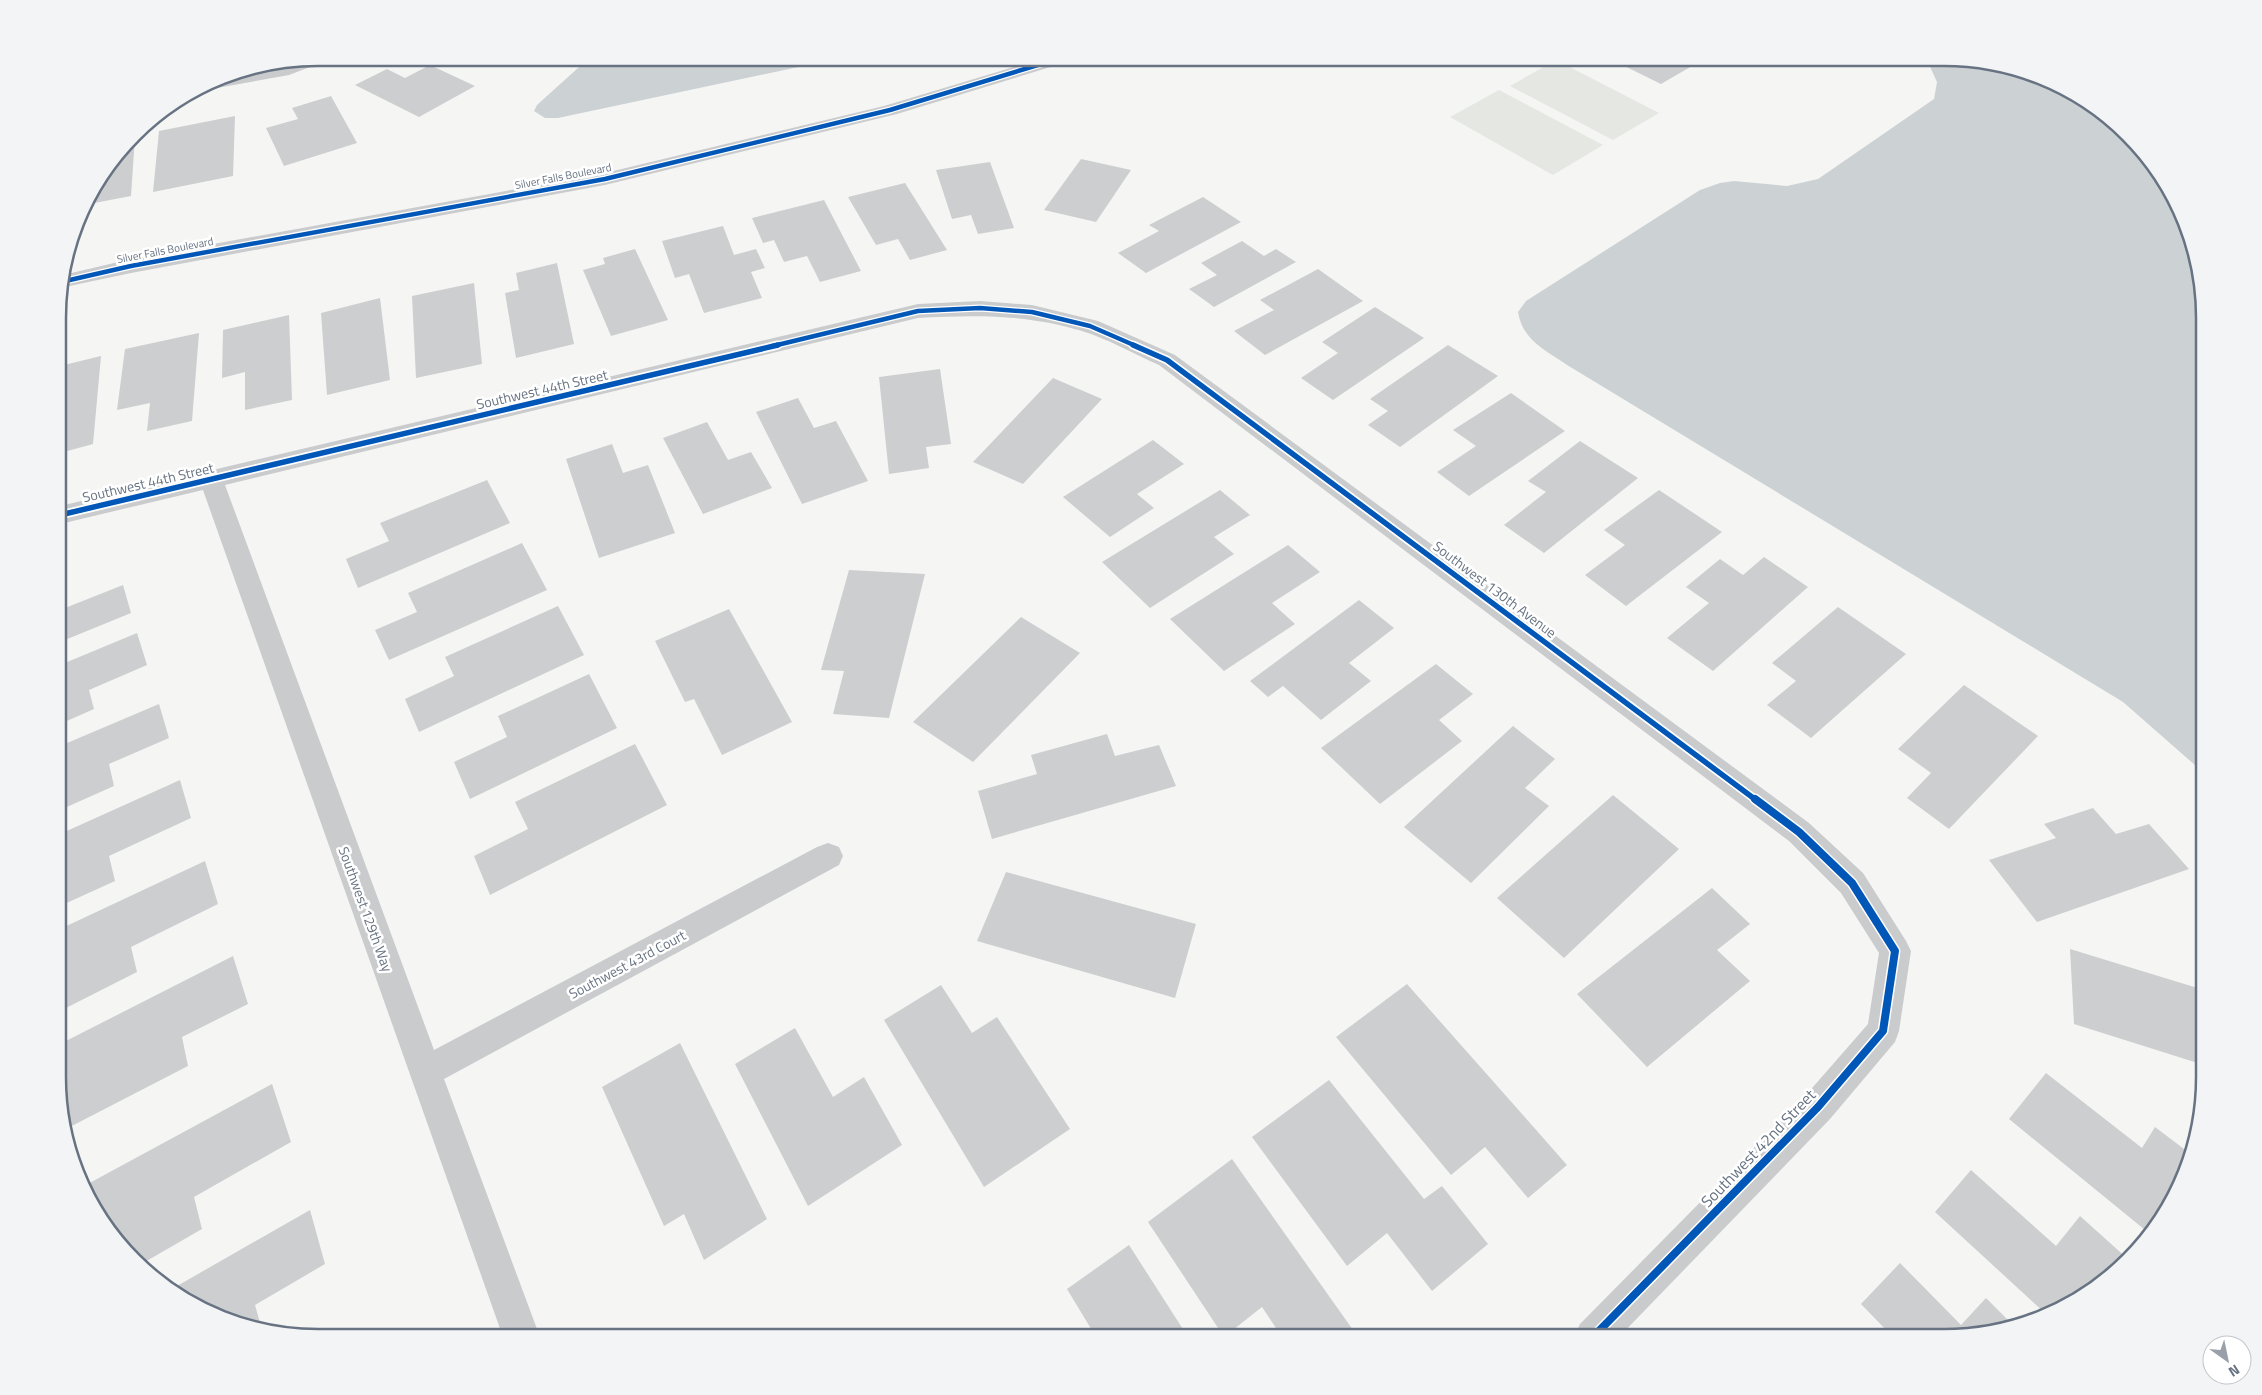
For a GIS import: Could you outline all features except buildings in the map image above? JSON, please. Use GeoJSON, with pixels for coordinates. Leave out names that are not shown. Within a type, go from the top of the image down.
{"type":"FeatureCollection","features":[{"type":"Feature","properties":{"kind":"street","name":"Silver Falls Boulevard"},"geometry":{"type":"LineString","coordinates":[[69,280],[131,266],[605,179],[890,110],[1035,66]]}},
{"type":"Feature","properties":{"kind":"street"},"geometry":{"type":"LineString","coordinates":[[243,78],[296,67]]}},
{"type":"Feature","properties":{"kind":"street","name":"Southwest 44th Street"},"geometry":{"type":"LineString","coordinates":[[66,514],[918,311],[980,308],[1032,312]]}},
{"type":"Feature","properties":{"kind":"street","name":"Southwest 130th Avenue"},"geometry":{"type":"LineString","coordinates":[[1032,312],[1090,326],[1167,360],[1799,832],[1852,883],[1895,951]]}},
{"type":"Feature","properties":{"kind":"street","name":"Southwest 129th Way"},"geometry":{"type":"LineString","coordinates":[[211,480],[518,1329]]}},
{"type":"Feature","properties":{"kind":"street","name":"Southwest 43rd Court"},"geometry":{"type":"LineString","coordinates":[[425,1072],[828,856]]}},
{"type":"Feature","properties":{"kind":"street","name":"Southwest 42nd Street"},"geometry":{"type":"LineString","coordinates":[[1601,1329],[1818,1107],[1883,1031],[1895,951]]}},
{"type":"Feature","properties":{"kind":"shaded area"},"geometry":{"type":"Polygon","coordinates":[[[580,66],[803,66],[558,118],[545,118],[534,111],[537,105],[580,66]]]}},
{"type":"Feature","properties":{"kind":"shaded area"},"geometry":{"type":"Polygon","coordinates":[[[1545,66],[1568,66],[1659,113],[1613,140],[1510,86],[1545,66]]]}},
{"type":"Feature","properties":{"kind":"shaded area"},"geometry":{"type":"Polygon","coordinates":[[[1930,66],[1976,68],[2009,75],[2040,85],[2070,100],[2097,118],[2133,152],[2162,192],[2177,222],[2191,269],[2196,319],[2196,766],[2123,702],[1567,365],[1536,343],[1521,322],[1518,312],[1526,301],[1700,190],[1720,183],[1734,181],[1787,186],[1818,179],[1934,99],[1937,82],[1930,66]]]}},
{"type":"Feature","properties":{"kind":"shaded area"},"geometry":{"type":"Polygon","coordinates":[[[1499,90],[1603,145],[1553,175],[1450,117],[1499,90]]]}},
{"type":"Feature","properties":{"kind":"cycle path"},"geometry":{"type":"LineString","coordinates":[[69,280],[131,266],[605,179],[890,110],[1035,66]]}},
{"type":"Feature","properties":{"kind":"cycle path"},"geometry":{"type":"LineString","coordinates":[[66,514],[918,311],[980,308],[1032,312],[1090,326],[1167,360],[1799,832],[1852,883],[1895,951],[1883,1031],[1818,1107],[1601,1329]]}}]}
